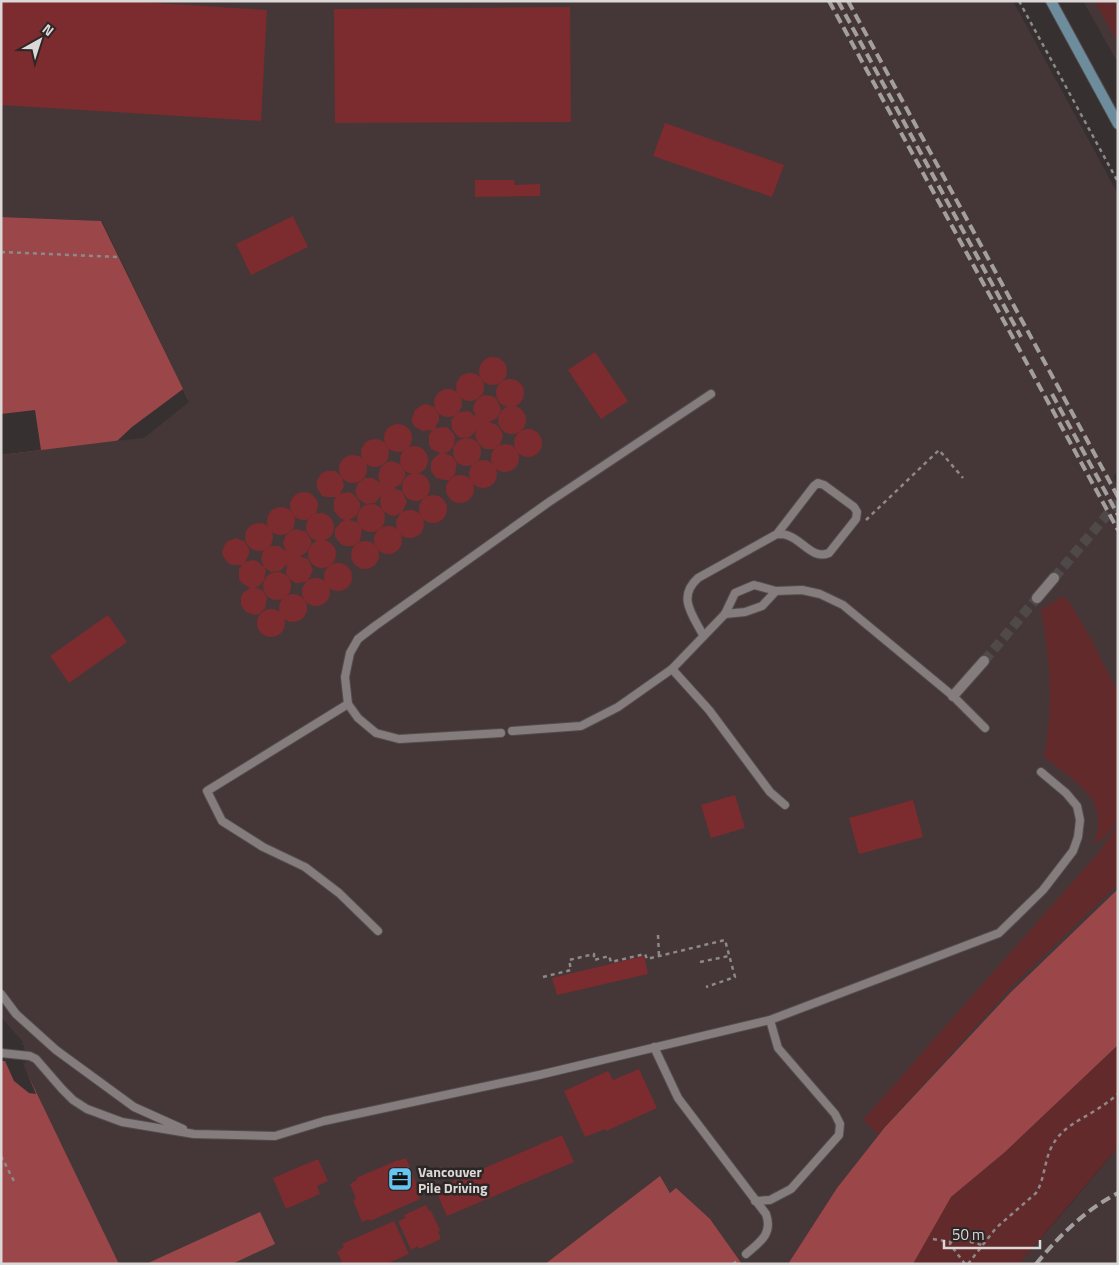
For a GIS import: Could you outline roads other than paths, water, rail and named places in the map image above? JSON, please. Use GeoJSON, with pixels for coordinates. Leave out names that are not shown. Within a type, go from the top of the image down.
{"type":"FeatureCollection","features":[{"type":"Feature","properties":{"kind":"main road"},"geometry":{"type":"LineString","coordinates":[[1051,1],[1118,124]]}},
{"type":"Feature","properties":{"kind":"street"},"geometry":{"type":"LineString","coordinates":[[1037,598],[1054,578]]}},
{"type":"Feature","properties":{"kind":"street"},"geometry":{"type":"LineString","coordinates":[[953,696],[984,661]]}},
{"type":"Feature","properties":{"kind":"lane"},"geometry":{"type":"LineString","coordinates":[[501,733],[399,739],[376,733],[358,718],[348,704],[345,677],[350,653],[358,639],[549,502],[711,394]]}},
{"type":"Feature","properties":{"kind":"lane"},"geometry":{"type":"LineString","coordinates":[[703,635],[690,611],[687,596],[690,585],[698,578],[777,534],[818,483],[824,485],[854,507],[857,512],[856,519],[829,553],[823,556],[815,554],[789,536],[777,534]]}},
{"type":"Feature","properties":{"kind":"lane"},"geometry":{"type":"LineString","coordinates":[[512,731],[581,726],[618,707],[672,669],[725,614],[735,593],[754,585],[776,591],[802,590],[820,594],[843,605],[953,696],[985,728]]}},
{"type":"Feature","properties":{"kind":"lane"},"geometry":{"type":"LineString","coordinates":[[725,614],[745,612],[762,606],[776,591]]}},
{"type":"Feature","properties":{"kind":"lane"},"geometry":{"type":"LineString","coordinates":[[672,669],[714,716],[770,792],[785,805]]}},
{"type":"Feature","properties":{"kind":"lane"},"geometry":{"type":"LineString","coordinates":[[348,704],[207,791],[222,821],[263,847],[305,867],[339,893],[378,931]]}},
{"type":"Feature","properties":{"kind":"lane"},"geometry":{"type":"LineString","coordinates":[[1,1053],[30,1056],[36,1059],[62,1089],[87,1109],[122,1122],[194,1134],[275,1136],[324,1121],[540,1075],[770,1020],[999,933],[1043,890],[1072,851],[1078,837],[1080,820],[1077,806],[1066,793],[1041,772]]}},
{"type":"Feature","properties":{"kind":"lane"},"geometry":{"type":"LineString","coordinates":[[1,994],[16,1014],[64,1056],[134,1107],[194,1134]]}},
{"type":"Feature","properties":{"kind":"lane"},"geometry":{"type":"LineString","coordinates":[[755,1201],[770,1200],[791,1189],[839,1136],[840,1124],[835,1114],[778,1048],[770,1020]]}},
{"type":"Feature","properties":{"kind":"lane"},"geometry":{"type":"LineString","coordinates":[[654,1048],[678,1098],[766,1214],[769,1222],[768,1231],[746,1254]]}},
{"type":"Feature","properties":{"kind":"tunnel"},"geometry":{"type":"LineString","coordinates":[[1054,578],[1118,502]]}},
{"type":"Feature","properties":{"kind":"tunnel"},"geometry":{"type":"LineString","coordinates":[[984,661],[1037,598]]}},
{"type":"Feature","properties":{"kind":"railway"},"geometry":{"type":"LineString","coordinates":[[829,1],[1118,530]]}},
{"type":"Feature","properties":{"kind":"railway"},"geometry":{"type":"LineString","coordinates":[[838,1],[1021,337]]}},
{"type":"Feature","properties":{"kind":"railway"},"geometry":{"type":"LineString","coordinates":[[848,1],[1118,497]]}},
{"type":"Feature","properties":{"kind":"railway"},"geometry":{"type":"LineString","coordinates":[[1052,394],[1118,515]]}},
{"type":"Feature","properties":{"kind":"railway"},"geometry":{"type":"LineString","coordinates":[[1036,1264],[1073,1224],[1094,1207],[1118,1193]]}},
{"type":"Feature","properties":{"kind":"place","name":"Vancouver Pile Driving"},"geometry":{"type":"Point","coordinates":[400,1179]}}]}
